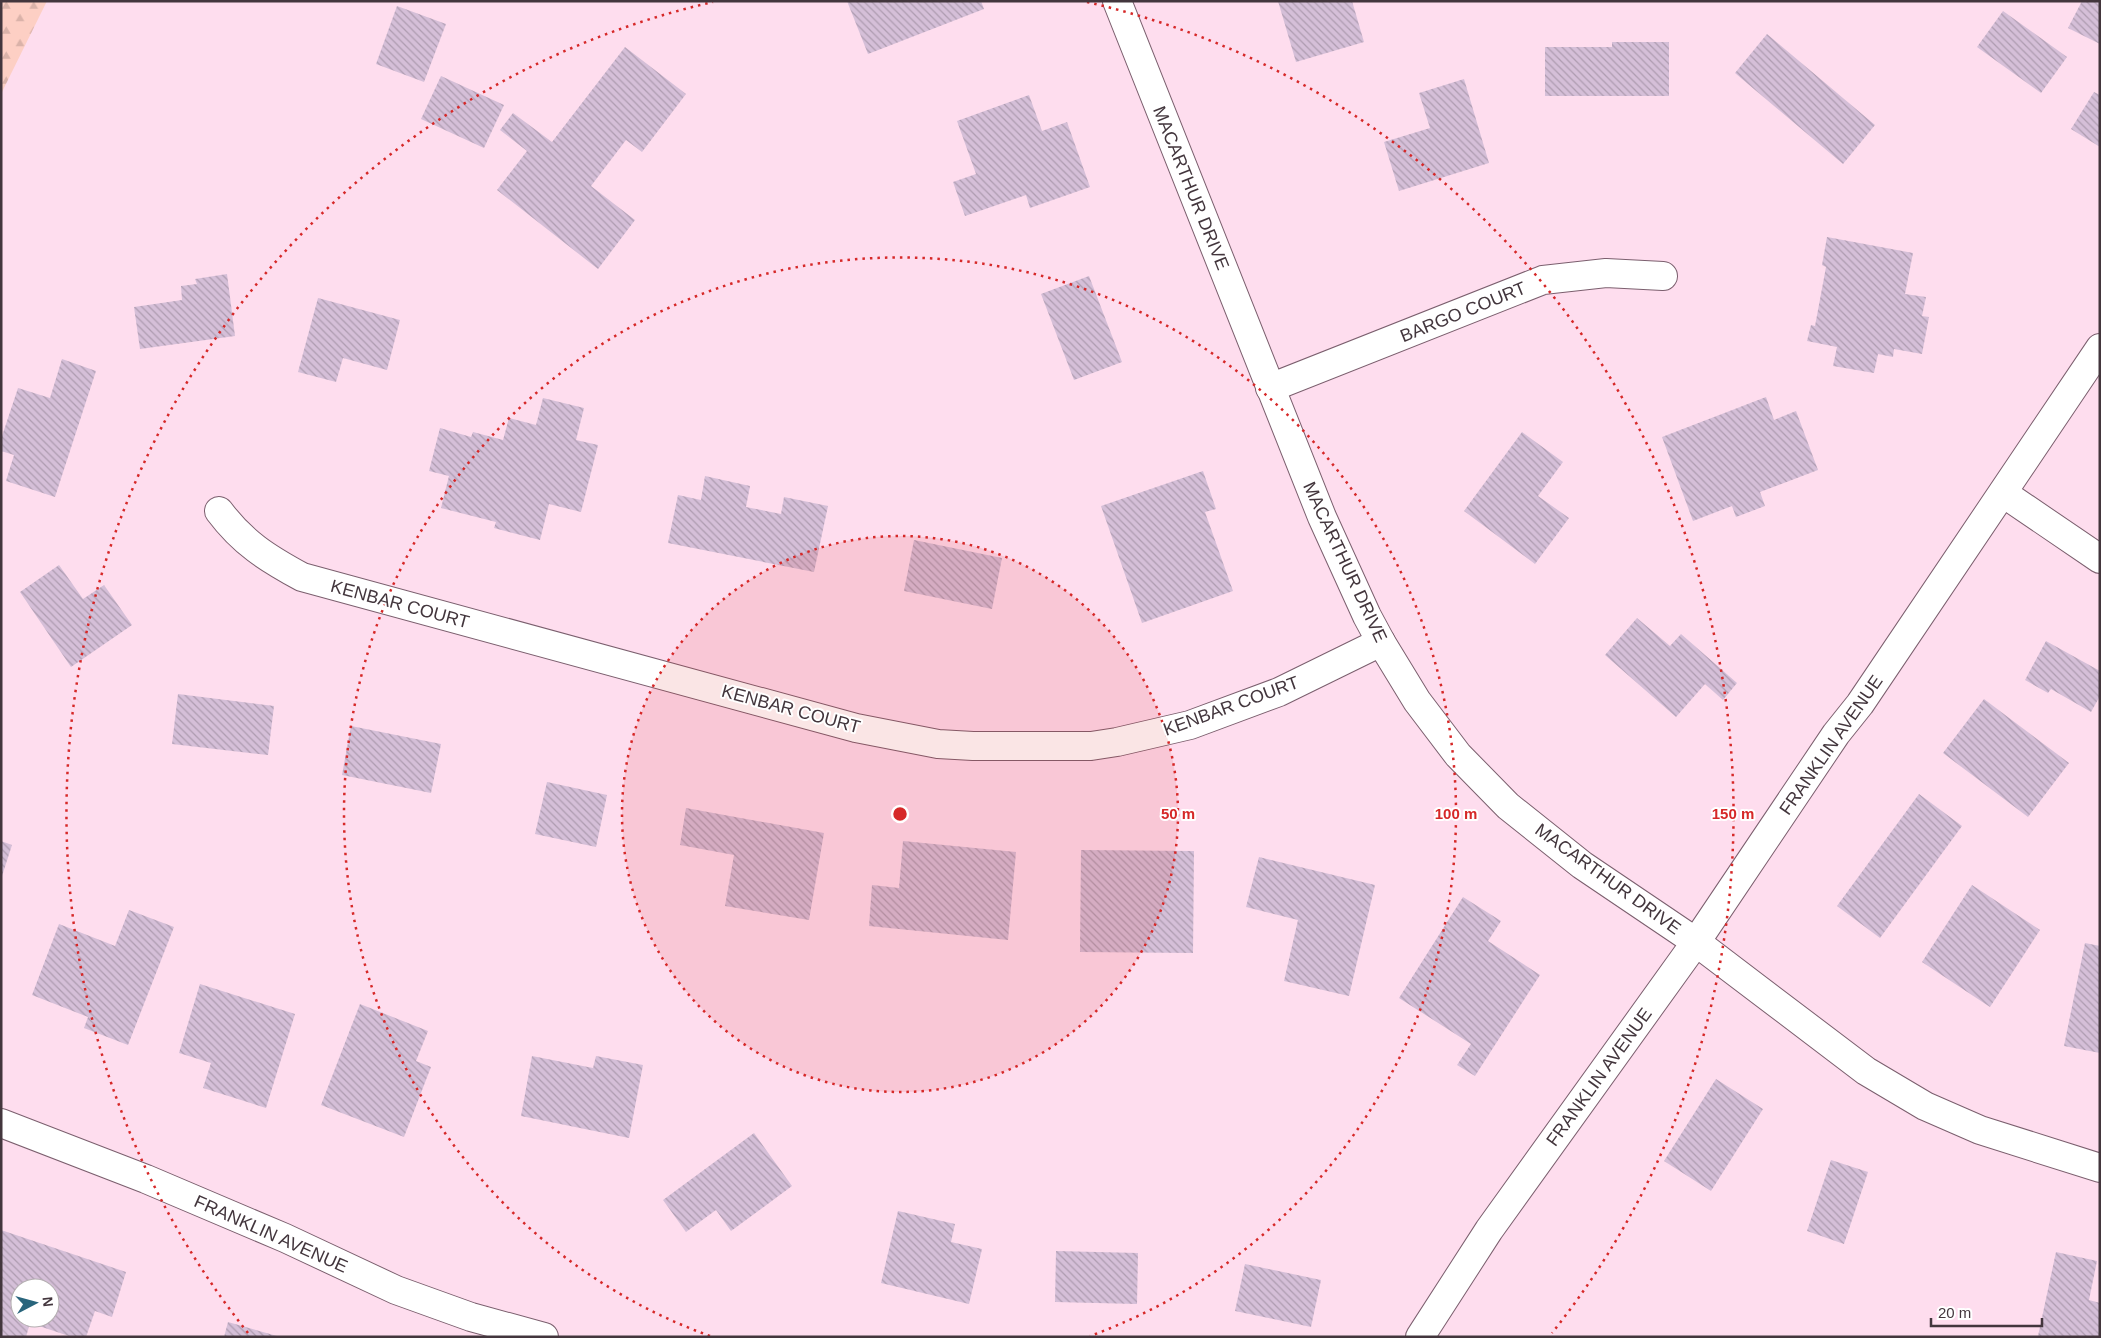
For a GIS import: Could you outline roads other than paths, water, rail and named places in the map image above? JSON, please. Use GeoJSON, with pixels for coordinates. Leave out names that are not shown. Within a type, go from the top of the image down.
{"type":"FeatureCollection","features":[{"type":"Feature","properties":{"kind":"street","name":"MACARTHUR DRIVE"},"geometry":{"type":"LineString","coordinates":[[1117,1],[1322,517],[1367,616],[1381,642],[1417,701],[1458,755],[1508,806],[1582,865],[1696,942],[1866,1071],[1925,1106],[1980,1130],[2100,1168]]}},
{"type":"Feature","properties":{"kind":"street","name":"BARGO COURT"},"geometry":{"type":"LineString","coordinates":[[1270,388],[1543,280],[1606,273],[1663,276]]}},
{"type":"Feature","properties":{"kind":"street","name":"FRANKLIN AVENUE"},"geometry":{"type":"LineString","coordinates":[[1420,1337],[1489,1230],[1696,942],[2100,348]]}},
{"type":"Feature","properties":{"kind":"street"},"geometry":{"type":"LineString","coordinates":[[2003,493],[2100,559]]}},
{"type":"Feature","properties":{"kind":"street","name":"KENBAR COURT"},"geometry":{"type":"LineString","coordinates":[[219,511],[230,525],[262,555],[302,577],[856,728],[938,744],[1091,746],[1117,742],[1190,725],[1279,692],[1381,642]]}},
{"type":"Feature","properties":{"kind":"street","name":"FRANKLIN AVENUE"},"geometry":{"type":"LineString","coordinates":[[1,1122],[146,1179],[285,1238],[396,1290],[468,1327],[544,1337]]}}]}
